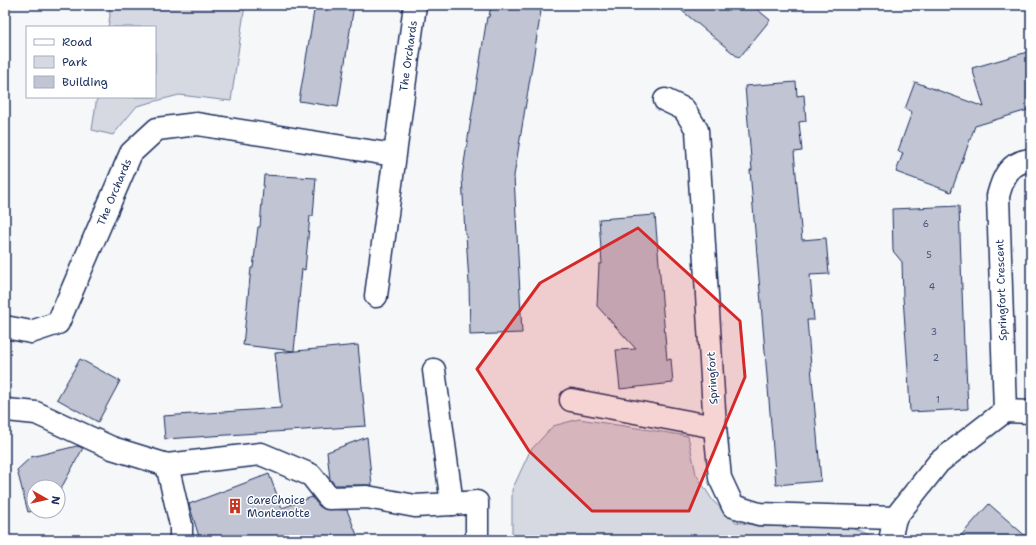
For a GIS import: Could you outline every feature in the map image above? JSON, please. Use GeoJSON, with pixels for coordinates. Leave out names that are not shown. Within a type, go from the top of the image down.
{"type":"FeatureCollection","features":[{"type":"Feature","properties":{"kind":"street","name":"The Orchards"},"geometry":{"type":"LineString","coordinates":[[376,296],[415,5]]}},
{"type":"Feature","properties":{"kind":"street","name":"Springfort"},"geometry":{"type":"LineString","coordinates":[[665,100],[684,109],[697,130],[715,427],[720,478],[733,506],[759,514],[895,518]]}},
{"type":"Feature","properties":{"kind":"street","name":"The Orchards"},"geometry":{"type":"LineString","coordinates":[[5,326],[31,332],[58,323],[131,153],[157,129],[196,124],[394,155]]}},
{"type":"Feature","properties":{"kind":"street","name":"Springfort Crescent"},"geometry":{"type":"LineString","coordinates":[[1005,411],[998,196],[1003,178],[1012,166],[1026,160],[1031,160]]}},
{"type":"Feature","properties":{"kind":"street"},"geometry":{"type":"LineString","coordinates":[[434,370],[452,504]]}},
{"type":"Feature","properties":{"kind":"street"},"geometry":{"type":"LineString","coordinates":[[571,400],[715,427]]}},
{"type":"Feature","properties":{"kind":"street"},"geometry":{"type":"LineString","coordinates":[[5,411],[36,413],[112,448],[167,465],[261,454],[311,475],[329,498],[368,498],[415,506],[477,502],[477,540]]}},
{"type":"Feature","properties":{"kind":"street"},"geometry":{"type":"LineString","coordinates":[[890,540],[895,518],[939,462],[1005,411],[1031,412]]}},
{"type":"Feature","properties":{"kind":"street"},"geometry":{"type":"LineString","coordinates":[[167,465],[181,525],[181,540]]}},
{"type":"Feature","properties":{"kind":"highlighted area"},"geometry":{"type":"Polygon","coordinates":[[[638,228],[740,321],[745,377],[689,511],[592,511],[529,451],[477,369],[540,283],[638,228]]]}},
{"type":"Feature","properties":{"kind":"green space"},"geometry":{"type":"Polygon","coordinates":[[[109,5],[245,5],[231,101],[179,95],[137,106],[113,135],[92,130],[97,98],[156,98],[156,26],[108,26],[110,16],[109,5]]]}},
{"type":"Feature","properties":{"kind":"green space"},"geometry":{"type":"Polygon","coordinates":[[[579,419],[688,436],[696,474],[713,501],[736,522],[760,526],[851,527],[871,537],[871,540],[512,540],[512,490],[530,451],[553,426],[579,419]]]}},
{"type":"Feature","properties":{"kind":"building"},"geometry":{"type":"Polygon","coordinates":[[[315,5],[354,5],[338,107],[299,101],[315,5]]]}},
{"type":"Feature","properties":{"kind":"building"},"geometry":{"type":"Polygon","coordinates":[[[491,5],[542,5],[514,176],[522,333],[470,335],[469,283],[462,176],[487,17],[489,17],[491,5]]]}},
{"type":"Feature","properties":{"kind":"building"},"geometry":{"type":"Polygon","coordinates":[[[675,5],[752,5],[770,20],[739,58],[675,5]]]}},
{"type":"Feature","properties":{"kind":"building"},"geometry":{"type":"Polygon","coordinates":[[[1031,51],[1031,109],[975,126],[951,192],[896,172],[903,153],[898,151],[912,112],[905,109],[915,82],[984,107],[972,68],[1031,51]]]}},
{"type":"Feature","properties":{"kind":"building"},"geometry":{"type":"Polygon","coordinates":[[[796,82],[797,96],[804,95],[806,121],[799,122],[802,151],[794,152],[802,240],[826,238],[829,274],[810,275],[814,320],[807,320],[821,481],[776,485],[750,170],[752,170],[745,86],[796,82]]]}},
{"type":"Feature","properties":{"kind":"building"},"geometry":{"type":"Polygon","coordinates":[[[264,175],[316,178],[313,216],[310,216],[305,270],[302,269],[294,351],[243,345],[251,268],[253,268],[258,227],[260,227],[264,175]]]}},
{"type":"Feature","properties":{"kind":"building"},"geometry":{"type":"Polygon","coordinates":[[[959,206],[968,409],[910,412],[902,262],[893,251],[892,209],[959,206]]]}},
{"type":"Feature","properties":{"kind":"building"},"geometry":{"type":"Polygon","coordinates":[[[655,215],[667,360],[671,359],[673,383],[620,389],[616,350],[636,349],[597,306],[599,264],[602,264],[599,219],[655,215]]]}},
{"type":"Feature","properties":{"kind":"building"},"geometry":{"type":"Polygon","coordinates":[[[358,345],[366,426],[165,439],[163,416],[281,408],[275,353],[358,345]]]}},
{"type":"Feature","properties":{"kind":"building"},"geometry":{"type":"Polygon","coordinates":[[[80,359],[120,381],[98,422],[57,399],[80,359]]]}},
{"type":"Feature","properties":{"kind":"building"},"geometry":{"type":"Polygon","coordinates":[[[367,437],[372,485],[335,485],[330,479],[327,452],[367,437]]]}},
{"type":"Feature","properties":{"kind":"building"},"geometry":{"type":"Polygon","coordinates":[[[77,446],[83,448],[66,479],[26,479],[26,504],[17,470],[31,457],[77,446]]]}},
{"type":"Feature","properties":{"kind":"building","name":"CareChoice Montenotte"},"geometry":{"type":"Polygon","coordinates":[[[269,474],[282,508],[312,497],[319,506],[324,509],[347,510],[359,540],[200,540],[189,504],[269,474]]]}},
{"type":"Feature","properties":{"kind":"building"},"geometry":{"type":"Polygon","coordinates":[[[989,504],[1030,540],[957,540],[989,504]]]}},
{"type":"Feature","properties":{"kind":"place","name":"CareChoice Montenotte"},"geometry":{"type":"Point","coordinates":[235,506]}}]}
